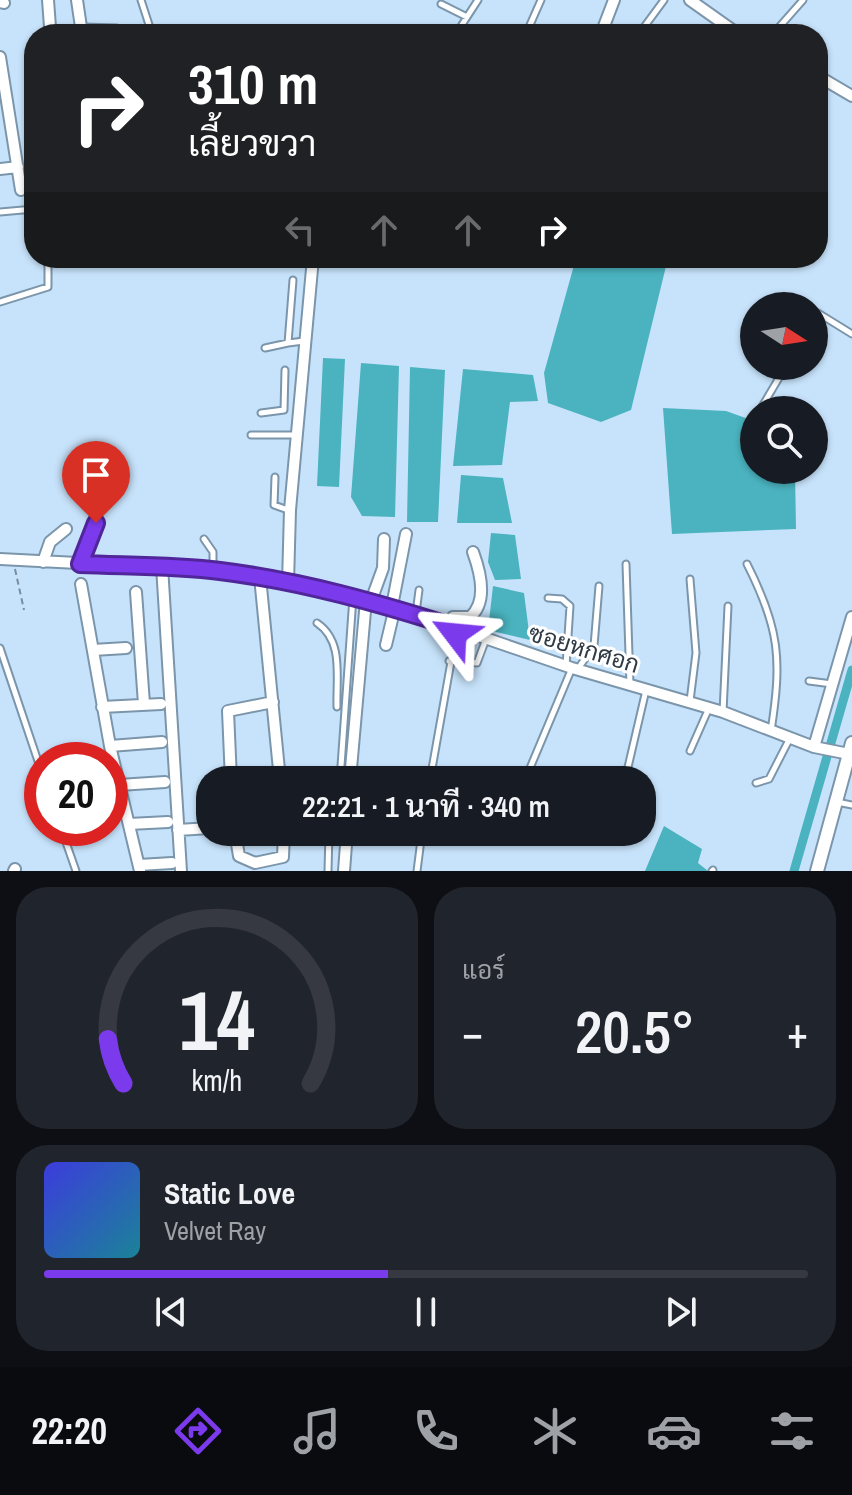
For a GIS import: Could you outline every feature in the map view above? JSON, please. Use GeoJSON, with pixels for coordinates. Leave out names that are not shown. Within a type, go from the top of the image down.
{"type":"FeatureCollection","features":[{"type":"Feature","properties":{"kind":"street"},"geometry":{"type":"LineString","coordinates":[[48,0],[50,24]]}},
{"type":"Feature","properties":{"kind":"street"},"geometry":{"type":"LineString","coordinates":[[77,0],[80,24]]}},
{"type":"Feature","properties":{"kind":"street"},"geometry":{"type":"LineString","coordinates":[[605,24],[614,0]]}},
{"type":"Feature","properties":{"kind":"street"},"geometry":{"type":"LineString","coordinates":[[690,0],[724,24]]}},
{"type":"Feature","properties":{"kind":"street"},"geometry":{"type":"LineString","coordinates":[[0,57],[21,190]]}},
{"type":"Feature","properties":{"kind":"street"},"geometry":{"type":"LineString","coordinates":[[828,82],[852,96]]}},
{"type":"Feature","properties":{"kind":"street"},"geometry":{"type":"LineString","coordinates":[[0,169],[18,167]]}},
{"type":"Feature","properties":{"kind":"street"},"geometry":{"type":"LineString","coordinates":[[288,583],[290,510],[312,268]]}},
{"type":"Feature","properties":{"kind":"street"},"geometry":{"type":"LineString","coordinates":[[43,562],[50,542],[66,529]]}},
{"type":"Feature","properties":{"kind":"street"},"geometry":{"type":"LineString","coordinates":[[386,645],[406,534]]}},
{"type":"Feature","properties":{"kind":"street"},"geometry":{"type":"LineString","coordinates":[[351,766],[363,606],[383,568],[384,539]]}},
{"type":"Feature","properties":{"kind":"street"},"geometry":{"type":"LineString","coordinates":[[454,629],[453,617],[470,617],[476,612],[481,581],[473,552]]}},
{"type":"Feature","properties":{"kind":"street","name":"ซอยหกศอก"},"geometry":{"type":"LineString","coordinates":[[0,559],[163,573],[213,570],[260,584],[288,583],[352,599],[363,606],[416,614],[485,642],[723,712],[818,748],[847,750]]}},
{"type":"Feature","properties":{"kind":"street"},"geometry":{"type":"LineString","coordinates":[[128,820],[139,868],[177,867],[178,830],[163,573]]}},
{"type":"Feature","properties":{"kind":"street"},"geometry":{"type":"LineString","coordinates":[[81,584],[109,742]]}},
{"type":"Feature","properties":{"kind":"street"},"geometry":{"type":"LineString","coordinates":[[260,584],[279,766]]}},
{"type":"Feature","properties":{"kind":"street"},"geometry":{"type":"LineString","coordinates":[[136,592],[144,704]]}},
{"type":"Feature","properties":{"kind":"street"},"geometry":{"type":"LineString","coordinates":[[818,748],[852,617]]}},
{"type":"Feature","properties":{"kind":"street"},"geometry":{"type":"LineString","coordinates":[[93,650],[126,648]]}},
{"type":"Feature","properties":{"kind":"street"},"geometry":{"type":"LineString","coordinates":[[230,766],[228,711],[273,702]]}},
{"type":"Feature","properties":{"kind":"street"},"geometry":{"type":"LineString","coordinates":[[102,707],[161,704]]}},
{"type":"Feature","properties":{"kind":"street"},"geometry":{"type":"LineString","coordinates":[[128,745],[162,742]]}},
{"type":"Feature","properties":{"kind":"street"},"geometry":{"type":"LineString","coordinates":[[817,871],[836,802],[847,780],[847,750]]}},
{"type":"Feature","properties":{"kind":"street"},"geometry":{"type":"LineString","coordinates":[[128,784],[165,782]]}},
{"type":"Feature","properties":{"kind":"street"},"geometry":{"type":"LineString","coordinates":[[129,824],[168,822]]}},
{"type":"Feature","properties":{"kind":"street"},"geometry":{"type":"LineString","coordinates":[[178,830],[196,829]]}},
{"type":"Feature","properties":{"kind":"street"},"geometry":{"type":"LineString","coordinates":[[237,846],[239,856],[255,863],[283,857],[283,846]]}},
{"type":"Feature","properties":{"kind":"street"},"geometry":{"type":"LineString","coordinates":[[344,871],[346,846]]}},
{"type":"Feature","properties":{"kind":"lane"},"geometry":{"type":"LineString","coordinates":[[141,0],[149,24]]}},
{"type":"Feature","properties":{"kind":"lane"},"geometry":{"type":"LineString","coordinates":[[462,24],[478,0]]}},
{"type":"Feature","properties":{"kind":"lane"},"geometry":{"type":"LineString","coordinates":[[530,24],[541,0]]}},
{"type":"Feature","properties":{"kind":"lane"},"geometry":{"type":"LineString","coordinates":[[646,24],[664,0]]}},
{"type":"Feature","properties":{"kind":"lane"},"geometry":{"type":"LineString","coordinates":[[782,24],[803,0]]}},
{"type":"Feature","properties":{"kind":"lane"},"geometry":{"type":"LineString","coordinates":[[441,4],[467,17]]}},
{"type":"Feature","properties":{"kind":"lane"},"geometry":{"type":"LineString","coordinates":[[0,212],[24,210]]}},
{"type":"Feature","properties":{"kind":"lane"},"geometry":{"type":"LineString","coordinates":[[0,302],[42,292],[48,287],[48,268]]}},
{"type":"Feature","properties":{"kind":"lane"},"geometry":{"type":"LineString","coordinates":[[288,343],[293,280]]}},
{"type":"Feature","properties":{"kind":"lane"},"geometry":{"type":"LineString","coordinates":[[828,319],[852,334]]}},
{"type":"Feature","properties":{"kind":"lane"},"geometry":{"type":"LineString","coordinates":[[265,348],[304,341]]}},
{"type":"Feature","properties":{"kind":"lane"},"geometry":{"type":"LineString","coordinates":[[261,413],[284,410],[285,370]]}},
{"type":"Feature","properties":{"kind":"lane"},"geometry":{"type":"LineString","coordinates":[[286,399],[300,400]]}},
{"type":"Feature","properties":{"kind":"lane"},"geometry":{"type":"LineString","coordinates":[[251,435],[297,435]]}},
{"type":"Feature","properties":{"kind":"lane"},"geometry":{"type":"LineString","coordinates":[[275,477],[274,505],[290,510]]}},
{"type":"Feature","properties":{"kind":"lane"},"geometry":{"type":"LineString","coordinates":[[80,564],[96,523]]}},
{"type":"Feature","properties":{"kind":"lane"},"geometry":{"type":"LineString","coordinates":[[204,539],[213,552],[213,570]]}},
{"type":"Feature","properties":{"kind":"lane"},"geometry":{"type":"LineString","coordinates":[[626,564],[630,685]]}},
{"type":"Feature","properties":{"kind":"lane"},"geometry":{"type":"LineString","coordinates":[[747,564],[765,602],[769,625],[777,639],[777,693],[771,731]]}},
{"type":"Feature","properties":{"kind":"lane"},"geometry":{"type":"LineString","coordinates":[[690,579],[696,653],[690,702]]}},
{"type":"Feature","properties":{"kind":"lane"},"geometry":{"type":"LineString","coordinates":[[571,669],[594,646],[599,586]]}},
{"type":"Feature","properties":{"kind":"lane"},"geometry":{"type":"LineString","coordinates":[[416,614],[419,590]]}},
{"type":"Feature","properties":{"kind":"lane"},"geometry":{"type":"LineString","coordinates":[[531,766],[571,669],[570,606],[562,599],[548,598]]}},
{"type":"Feature","properties":{"kind":"lane"},"geometry":{"type":"LineString","coordinates":[[341,766],[350,644],[363,606]]}},
{"type":"Feature","properties":{"kind":"lane"},"geometry":{"type":"LineString","coordinates":[[723,712],[728,606]]}},
{"type":"Feature","properties":{"kind":"lane"},"geometry":{"type":"LineString","coordinates":[[317,623],[327,630],[335,643],[337,707]]}},
{"type":"Feature","properties":{"kind":"lane"},"geometry":{"type":"LineString","coordinates":[[432,766],[454,629]]}},
{"type":"Feature","properties":{"kind":"lane"},"geometry":{"type":"LineString","coordinates":[[449,661],[473,664],[485,642]]}},
{"type":"Feature","properties":{"kind":"lane"},"geometry":{"type":"LineString","coordinates":[[335,643],[350,644]]}},
{"type":"Feature","properties":{"kind":"lane"},"geometry":{"type":"LineString","coordinates":[[0,648],[32,742]]}},
{"type":"Feature","properties":{"kind":"lane"},"geometry":{"type":"LineString","coordinates":[[809,681],[834,684]]}},
{"type":"Feature","properties":{"kind":"lane"},"geometry":{"type":"LineString","coordinates":[[628,766],[646,689]]}},
{"type":"Feature","properties":{"kind":"lane"},"geometry":{"type":"LineString","coordinates":[[690,751],[709,708]]}},
{"type":"Feature","properties":{"kind":"lane"},"geometry":{"type":"LineString","coordinates":[[756,783],[769,779],[791,737]]}},
{"type":"Feature","properties":{"kind":"lane"},"geometry":{"type":"LineString","coordinates":[[836,802],[852,805]]}},
{"type":"Feature","properties":{"kind":"lane"},"geometry":{"type":"LineString","coordinates":[[67,846],[76,871]]}},
{"type":"Feature","properties":{"kind":"lane"},"geometry":{"type":"LineString","coordinates":[[328,871],[329,846]]}},
{"type":"Feature","properties":{"kind":"lane"},"geometry":{"type":"LineString","coordinates":[[417,871],[420,846]]}},
{"type":"Feature","properties":{"kind":"path"},"geometry":{"type":"LineString","coordinates":[[14,560],[24,610]]}},
{"type":"Feature","properties":{"kind":"shaded area"},"geometry":{"type":"Polygon","coordinates":[[[573,268],[666,268],[631,410],[601,422],[548,403],[544,373],[573,268]]]}},
{"type":"Feature","properties":{"kind":"shaded area"},"geometry":{"type":"Polygon","coordinates":[[[323,358],[345,359],[339,487],[317,486],[323,358]]]}},
{"type":"Feature","properties":{"kind":"shaded area"},"geometry":{"type":"Polygon","coordinates":[[[361,363],[399,366],[395,517],[362,516],[351,497],[361,363]]]}},
{"type":"Feature","properties":{"kind":"shaded area"},"geometry":{"type":"Polygon","coordinates":[[[410,367],[445,370],[438,522],[407,522],[410,367]]]}},
{"type":"Feature","properties":{"kind":"shaded area"},"geometry":{"type":"Polygon","coordinates":[[[463,369],[533,375],[538,401],[510,402],[502,465],[453,466],[463,369]]]}},
{"type":"Feature","properties":{"kind":"shaded area"},"geometry":{"type":"Polygon","coordinates":[[[663,408],[726,411],[740,416],[740,484],[795,484],[796,529],[672,534],[663,408]]]}},
{"type":"Feature","properties":{"kind":"shaded area"},"geometry":{"type":"Polygon","coordinates":[[[461,475],[503,478],[512,523],[457,523],[461,475]]]}},
{"type":"Feature","properties":{"kind":"shaded area"},"geometry":{"type":"Polygon","coordinates":[[[491,533],[515,535],[521,579],[495,580],[488,562],[491,533]]]}},
{"type":"Feature","properties":{"kind":"shaded area"},"geometry":{"type":"Polygon","coordinates":[[[493,586],[524,593],[530,640],[488,630],[493,586]]]}},
{"type":"Feature","properties":{"kind":"shaded area"},"geometry":{"type":"Polygon","coordinates":[[[664,826],[702,849],[698,863],[708,871],[645,871],[664,826]]]}},
{"type":"Feature","properties":{"kind":"waterway"},"geometry":{"type":"LineString","coordinates":[[794,871],[852,670]]}},
{"type":"Feature","properties":{"kind":"route"},"geometry":{"type":"LineString","coordinates":[[96,523],[80,564],[162,566],[260,577],[395,607],[457,628],[455,634]]}}]}
